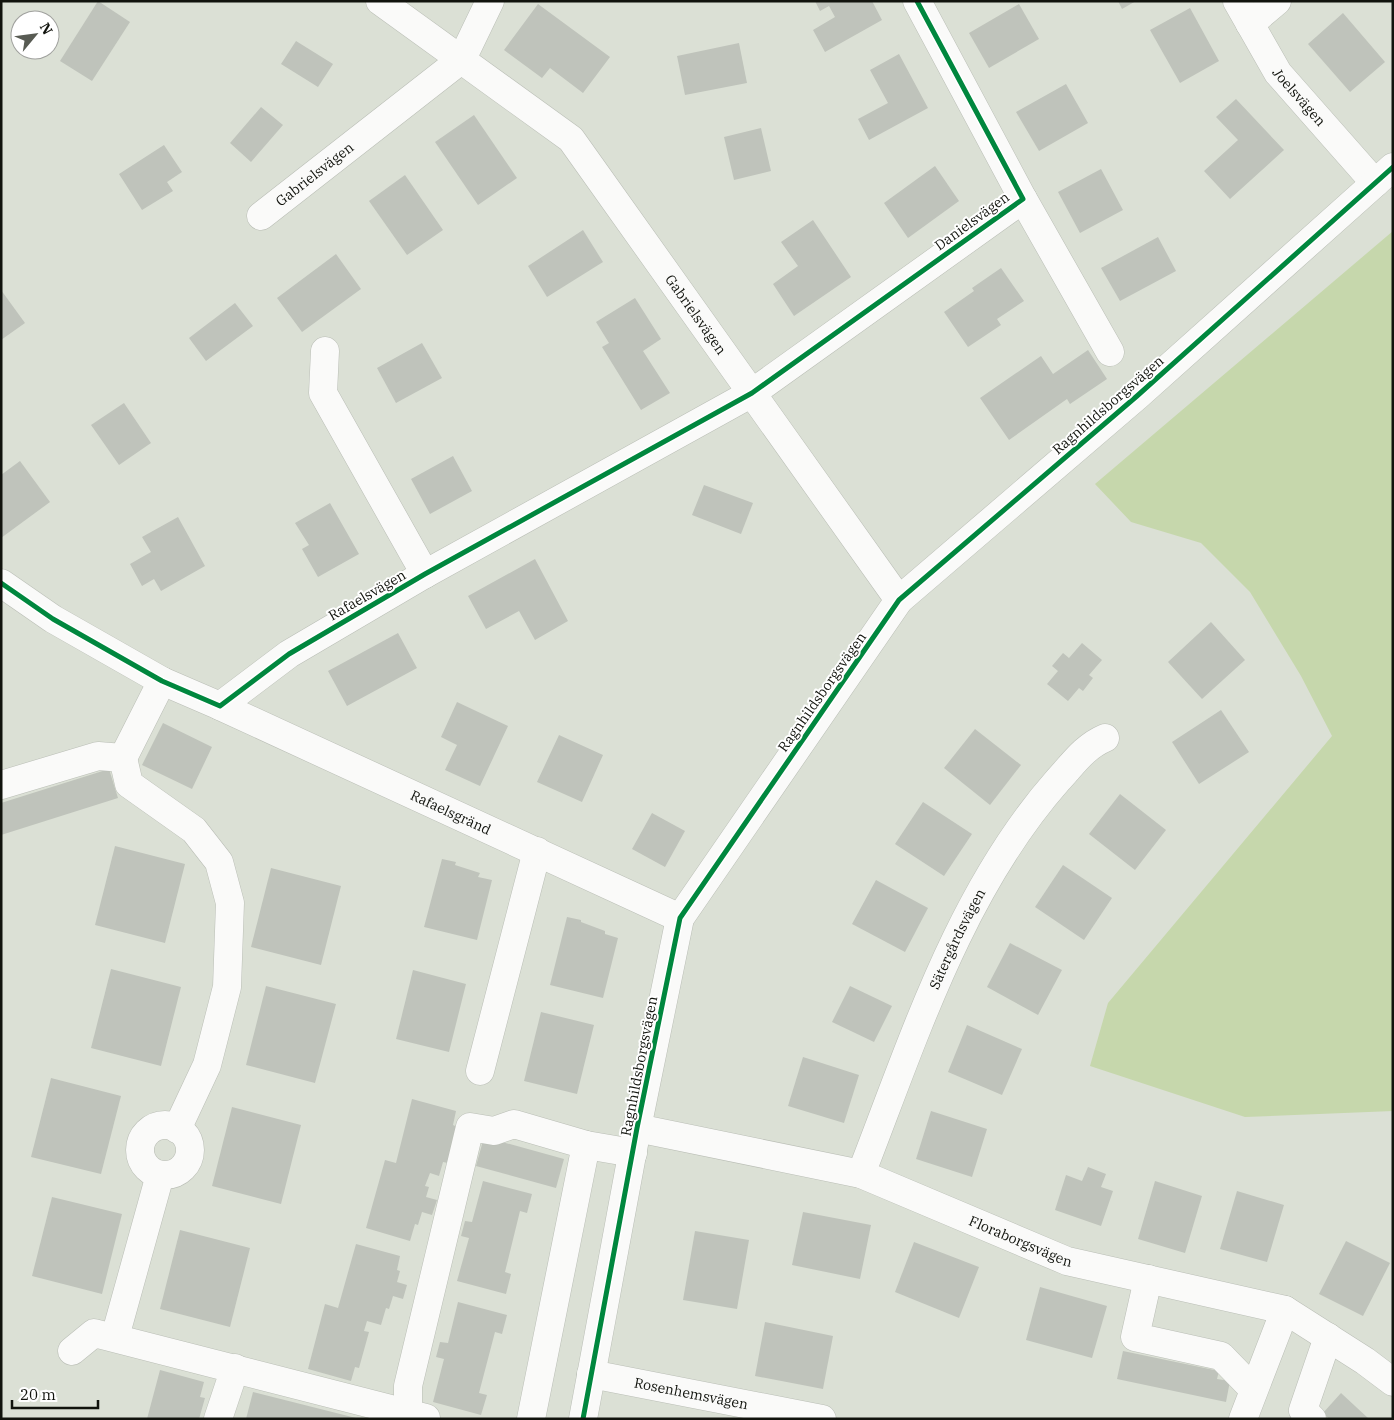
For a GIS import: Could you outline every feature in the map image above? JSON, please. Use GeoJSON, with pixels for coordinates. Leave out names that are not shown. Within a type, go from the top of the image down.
{"type":"FeatureCollection","features":[{"type":"Feature","properties":{"kind":"street","name":"Gabrielsvägen"},"geometry":{"type":"LineString","coordinates":[[380,1],[571,139],[899,600]]}},
{"type":"Feature","properties":{"kind":"street"},"geometry":{"type":"LineString","coordinates":[[462,59],[490,1]]}},
{"type":"Feature","properties":{"kind":"street","name":"Danielsvägen"},"geometry":{"type":"LineString","coordinates":[[917,1],[1022,199],[1110,352]]}},
{"type":"Feature","properties":{"kind":"street"},"geometry":{"type":"LineString","coordinates":[[1244,13],[1277,1]]}},
{"type":"Feature","properties":{"kind":"street","name":"Joelsvägen"},"geometry":{"type":"LineString","coordinates":[[1244,13],[1278,73],[1384,175]]}},
{"type":"Feature","properties":{"kind":"street","name":"Gabrielsvägen"},"geometry":{"type":"LineString","coordinates":[[261,216],[462,59]]}},
{"type":"Feature","properties":{"kind":"street","name":"Ragnhildsborgsvägen"},"geometry":{"type":"LineString","coordinates":[[583,1419],[635,1141],[680,918],[899,600],[1130,402],[1384,175]]}},
{"type":"Feature","properties":{"kind":"street","name":"Danielsvägen"},"geometry":{"type":"LineString","coordinates":[[752,393],[1022,199]]}},
{"type":"Feature","properties":{"kind":"street","name":"Rafaelsvägen"},"geometry":{"type":"LineString","coordinates":[[325,351],[323,393],[425,574]]}},
{"type":"Feature","properties":{"kind":"street","name":"Rafaelsvägen"},"geometry":{"type":"LineString","coordinates":[[220,706],[289,654],[425,574],[752,393]]}},
{"type":"Feature","properties":{"kind":"street"},"geometry":{"type":"LineString","coordinates":[[1,583],[53,619],[162,681],[220,706]]}},
{"type":"Feature","properties":{"kind":"street"},"geometry":{"type":"LineString","coordinates":[[162,681],[124,758],[129,784],[194,830],[219,862],[230,903],[227,987],[208,1065],[177,1129]]}},
{"type":"Feature","properties":{"kind":"street","name":"Rafaelsgränd"},"geometry":{"type":"LineString","coordinates":[[220,706],[680,918]]}},
{"type":"Feature","properties":{"kind":"street","name":"Sätergårdsvägen"},"geometry":{"type":"LineString","coordinates":[[861,1174],[921,1019],[972,906],[1030,812],[1090,745],[1105,738]]}},
{"type":"Feature","properties":{"kind":"street"},"geometry":{"type":"LineString","coordinates":[[1,785],[98,756],[124,758]]}},
{"type":"Feature","properties":{"kind":"street"},"geometry":{"type":"LineString","coordinates":[[480,1071],[537,851]]}},
{"type":"Feature","properties":{"kind":"street","name":"Floraborgsvägen"},"geometry":{"type":"LineString","coordinates":[[415,1417],[408,1386],[470,1127],[494,1131],[514,1124],[586,1145],[635,1141],[861,1174],[1067,1261],[1285,1310],[1393,1382]]}},
{"type":"Feature","properties":{"kind":"street"},"geometry":{"type":"LineString","coordinates":[[172,1125],[188,1138],[190,1158],[178,1173],[160,1175],[143,1163],[140,1143],[153,1127],[172,1125]]}},
{"type":"Feature","properties":{"kind":"street"},"geometry":{"type":"LineString","coordinates":[[531,1419],[586,1145]]}},
{"type":"Feature","properties":{"kind":"street"},"geometry":{"type":"LineString","coordinates":[[115,1337],[160,1175]]}},
{"type":"Feature","properties":{"kind":"street"},"geometry":{"type":"LineString","coordinates":[[1148,1279],[1135,1337],[1221,1356],[1253,1389]]}},
{"type":"Feature","properties":{"kind":"street"},"geometry":{"type":"LineString","coordinates":[[1242,1419],[1285,1310]]}},
{"type":"Feature","properties":{"kind":"street"},"geometry":{"type":"LineString","coordinates":[[72,1352],[94,1333],[234,1368],[415,1417]]}},
{"type":"Feature","properties":{"kind":"street"},"geometry":{"type":"LineString","coordinates":[[1312,1419],[1303,1410],[1328,1337]]}},
{"type":"Feature","properties":{"kind":"street"},"geometry":{"type":"LineString","coordinates":[[218,1419],[234,1368]]}},
{"type":"Feature","properties":{"kind":"street","name":"Rosenhemsvägen"},"geometry":{"type":"LineString","coordinates":[[591,1374],[822,1419]]}},
{"type":"Feature","properties":{"kind":"green space"},"geometry":{"type":"Polygon","coordinates":[[[1393,231],[1393,1111],[1245,1117],[1090,1066],[1108,1003],[1332,736],[1301,676],[1250,592],[1201,543],[1131,522],[1095,484],[1393,231]]]}},
{"type":"Feature","properties":{"kind":"building"},"geometry":{"type":"Polygon","coordinates":[[[98,1],[130,22],[92,81],[60,61],[98,1]]]}},
{"type":"Feature","properties":{"kind":"building"},"geometry":{"type":"Polygon","coordinates":[[[815,1],[872,1],[882,20],[825,52],[813,30],[835,17],[829,6],[820,11],[815,1]]]}},
{"type":"Feature","properties":{"kind":"building"},"geometry":{"type":"Polygon","coordinates":[[[1118,1],[1136,1],[1122,9],[1118,1]]]}},
{"type":"Feature","properties":{"kind":"building"},"geometry":{"type":"Polygon","coordinates":[[[538,4],[610,57],[583,93],[550,68],[542,78],[504,50],[538,4]]]}},
{"type":"Feature","properties":{"kind":"building"},"geometry":{"type":"Polygon","coordinates":[[[1019,4],[1039,39],[989,68],[969,33],[1019,4]]]}},
{"type":"Feature","properties":{"kind":"building"},"geometry":{"type":"Polygon","coordinates":[[[1190,8],[1219,61],[1180,83],[1150,30],[1190,8]]]}},
{"type":"Feature","properties":{"kind":"building"},"geometry":{"type":"Polygon","coordinates":[[[1343,13],[1385,62],[1350,92],[1308,44],[1343,13]]]}},
{"type":"Feature","properties":{"kind":"building"},"geometry":{"type":"Polygon","coordinates":[[[296,41],[333,64],[318,87],[281,64],[296,41]]]}},
{"type":"Feature","properties":{"kind":"building"},"geometry":{"type":"Polygon","coordinates":[[[739,43],[747,83],[685,95],[677,56],[739,43]]]}},
{"type":"Feature","properties":{"kind":"building"},"geometry":{"type":"Polygon","coordinates":[[[899,54],[928,108],[869,140],[858,119],[888,103],[870,70],[899,54]]]}},
{"type":"Feature","properties":{"kind":"building"},"geometry":{"type":"Polygon","coordinates":[[[1066,84],[1088,123],[1039,151],[1016,112],[1066,84]]]}},
{"type":"Feature","properties":{"kind":"building"},"geometry":{"type":"Polygon","coordinates":[[[1236,99],[1284,150],[1230,199],[1204,171],[1238,140],[1216,117],[1236,99]]]}},
{"type":"Feature","properties":{"kind":"building"},"geometry":{"type":"Polygon","coordinates":[[[261,107],[283,125],[251,162],[230,143],[261,107]]]}},
{"type":"Feature","properties":{"kind":"building"},"geometry":{"type":"Polygon","coordinates":[[[474,115],[517,178],[478,205],[435,142],[474,115]]]}},
{"type":"Feature","properties":{"kind":"building"},"geometry":{"type":"Polygon","coordinates":[[[761,128],[771,171],[734,180],[724,137],[761,128]]]}},
{"type":"Feature","properties":{"kind":"building"},"geometry":{"type":"Polygon","coordinates":[[[164,145],[182,172],[167,182],[173,191],[142,210],[119,174],[164,145]]]}},
{"type":"Feature","properties":{"kind":"building"},"geometry":{"type":"Polygon","coordinates":[[[935,166],[959,201],[908,238],[884,203],[935,166]]]}},
{"type":"Feature","properties":{"kind":"building"},"geometry":{"type":"Polygon","coordinates":[[[1101,169],[1123,210],[1080,233],[1058,192],[1101,169]]]}},
{"type":"Feature","properties":{"kind":"building"},"geometry":{"type":"Polygon","coordinates":[[[405,175],[443,230],[407,255],[369,201],[405,175]]]}},
{"type":"Feature","properties":{"kind":"building"},"geometry":{"type":"Polygon","coordinates":[[[813,220],[851,277],[794,316],[773,284],[798,266],[781,242],[813,220]]]}},
{"type":"Feature","properties":{"kind":"building"},"geometry":{"type":"Polygon","coordinates":[[[583,230],[603,262],[547,297],[528,266],[583,230]]]}},
{"type":"Feature","properties":{"kind":"building"},"geometry":{"type":"Polygon","coordinates":[[[1158,237],[1176,271],[1120,301],[1101,268],[1158,237]]]}},
{"type":"Feature","properties":{"kind":"building"},"geometry":{"type":"Polygon","coordinates":[[[336,254],[361,289],[302,332],[277,298],[336,254]]]}},
{"type":"Feature","properties":{"kind":"building"},"geometry":{"type":"Polygon","coordinates":[[[1001,268],[1024,301],[997,319],[1001,325],[968,347],[944,312],[974,291],[972,288],[1001,268]]]}},
{"type":"Feature","properties":{"kind":"building"},"geometry":{"type":"Polygon","coordinates":[[[1,290],[25,323],[1,340],[1,290]]]}},
{"type":"Feature","properties":{"kind":"building"},"geometry":{"type":"Polygon","coordinates":[[[635,298],[661,339],[643,351],[670,393],[641,410],[602,347],[609,343],[596,322],[635,298]]]}},
{"type":"Feature","properties":{"kind":"building"},"geometry":{"type":"Polygon","coordinates":[[[235,303],[253,326],[206,361],[189,338],[235,303]]]}},
{"type":"Feature","properties":{"kind":"building"},"geometry":{"type":"Polygon","coordinates":[[[422,343],[442,378],[396,403],[377,368],[422,343]]]}},
{"type":"Feature","properties":{"kind":"building"},"geometry":{"type":"Polygon","coordinates":[[[1088,350],[1107,379],[1070,404],[1067,399],[1009,440],[980,398],[1041,356],[1053,374],[1088,350]]]}},
{"type":"Feature","properties":{"kind":"building"},"geometry":{"type":"Polygon","coordinates":[[[124,403],[151,443],[119,465],[91,425],[124,403]]]}},
{"type":"Feature","properties":{"kind":"building"},"geometry":{"type":"Polygon","coordinates":[[[453,456],[472,491],[430,514],[411,479],[453,456]]]}},
{"type":"Feature","properties":{"kind":"building"},"geometry":{"type":"Polygon","coordinates":[[[20,461],[50,502],[1,538],[1,475],[20,461]]]}},
{"type":"Feature","properties":{"kind":"building"},"geometry":{"type":"Polygon","coordinates":[[[704,485],[753,503],[741,534],[692,515],[704,485]]]}},
{"type":"Feature","properties":{"kind":"building"},"geometry":{"type":"Polygon","coordinates":[[[330,503],[359,554],[318,577],[302,549],[309,545],[295,523],[330,503]]]}},
{"type":"Feature","properties":{"kind":"building"},"geometry":{"type":"Polygon","coordinates":[[[178,517],[205,566],[161,591],[154,579],[142,586],[130,564],[151,552],[142,537],[178,517]]]}},
{"type":"Feature","properties":{"kind":"building"},"geometry":{"type":"Polygon","coordinates":[[[535,559],[568,621],[535,640],[519,611],[486,629],[468,596],[535,559]]]}},
{"type":"Feature","properties":{"kind":"building"},"geometry":{"type":"Polygon","coordinates":[[[1211,622],[1245,660],[1202,699],[1168,662],[1211,622]]]}},
{"type":"Feature","properties":{"kind":"building"},"geometry":{"type":"Polygon","coordinates":[[[398,633],[417,668],[347,706],[328,671],[398,633]]]}},
{"type":"Feature","properties":{"kind":"building"},"geometry":{"type":"Polygon","coordinates":[[[1082,643],[1102,660],[1089,675],[1093,678],[1083,691],[1079,688],[1068,701],[1047,684],[1058,671],[1052,666],[1063,653],[1069,658],[1082,643]]]}},
{"type":"Feature","properties":{"kind":"building"},"geometry":{"type":"Polygon","coordinates":[[[457,702],[508,726],[480,786],[445,770],[457,745],[441,737],[457,702]]]}},
{"type":"Feature","properties":{"kind":"building"},"geometry":{"type":"Polygon","coordinates":[[[1221,710],[1249,752],[1199,784],[1172,742],[1221,710]]]}},
{"type":"Feature","properties":{"kind":"building"},"geometry":{"type":"Polygon","coordinates":[[[163,723],[212,747],[192,789],[142,765],[163,723]]]}},
{"type":"Feature","properties":{"kind":"building"},"geometry":{"type":"Polygon","coordinates":[[[975,729],[1021,765],[990,805],[944,768],[975,729]]]}},
{"type":"Feature","properties":{"kind":"building"},"geometry":{"type":"Polygon","coordinates":[[[559,735],[603,755],[582,802],[537,782],[559,735]]]}},
{"type":"Feature","properties":{"kind":"building"},"geometry":{"type":"Polygon","coordinates":[[[109,769],[118,798],[1,835],[1,803],[109,769]]]}},
{"type":"Feature","properties":{"kind":"building"},"geometry":{"type":"Polygon","coordinates":[[[1120,794],[1166,830],[1135,870],[1089,834],[1120,794]]]}},
{"type":"Feature","properties":{"kind":"building"},"geometry":{"type":"Polygon","coordinates":[[[923,802],[972,834],[944,876],[895,844],[923,802]]]}},
{"type":"Feature","properties":{"kind":"building"},"geometry":{"type":"Polygon","coordinates":[[[652,813],[685,831],[665,867],[632,849],[652,813]]]}},
{"type":"Feature","properties":{"kind":"building"},"geometry":{"type":"Polygon","coordinates":[[[115,846],[185,864],[165,943],[95,925],[115,846]]]}},
{"type":"Feature","properties":{"kind":"building"},"geometry":{"type":"Polygon","coordinates":[[[442,859],[456,862],[455,865],[480,873],[478,877],[492,880],[477,940],[424,927],[442,859]]]}},
{"type":"Feature","properties":{"kind":"building"},"geometry":{"type":"Polygon","coordinates":[[[1063,865],[1112,898],[1084,940],[1035,907],[1063,865]]]}},
{"type":"Feature","properties":{"kind":"building"},"geometry":{"type":"Polygon","coordinates":[[[271,868],[341,886],[321,965],[251,947],[271,868]]]}},
{"type":"Feature","properties":{"kind":"building"},"geometry":{"type":"Polygon","coordinates":[[[876,880],[928,908],[905,952],[852,924],[876,880]]]}},
{"type":"Feature","properties":{"kind":"building"},"geometry":{"type":"Polygon","coordinates":[[[567,917],[581,920],[581,922],[605,931],[605,934],[618,938],[603,998],[550,985],[567,917]]]}},
{"type":"Feature","properties":{"kind":"building"},"geometry":{"type":"Polygon","coordinates":[[[1010,943],[1062,970],[1038,1015],[987,987],[1010,943]]]}},
{"type":"Feature","properties":{"kind":"building"},"geometry":{"type":"Polygon","coordinates":[[[111,969],[181,987],[161,1066],[91,1048],[111,969]]]}},
{"type":"Feature","properties":{"kind":"building"},"geometry":{"type":"Polygon","coordinates":[[[413,970],[466,984],[449,1052],[396,1039],[413,970]]]}},
{"type":"Feature","properties":{"kind":"building"},"geometry":{"type":"Polygon","coordinates":[[[266,986],[336,1004],[315,1083],[246,1065],[266,986]]]}},
{"type":"Feature","properties":{"kind":"building"},"geometry":{"type":"Polygon","coordinates":[[[850,986],[892,1006],[874,1042],[832,1022],[850,986]]]}},
{"type":"Feature","properties":{"kind":"building"},"geometry":{"type":"Polygon","coordinates":[[[541,1012],[594,1025],[577,1094],[524,1081],[541,1012]]]}},
{"type":"Feature","properties":{"kind":"building"},"geometry":{"type":"Polygon","coordinates":[[[967,1025],[1022,1049],[1002,1095],[948,1072],[967,1025]]]}},
{"type":"Feature","properties":{"kind":"building"},"geometry":{"type":"Polygon","coordinates":[[[803,1057],[859,1075],[844,1123],[788,1106],[803,1057]]]}},
{"type":"Feature","properties":{"kind":"building"},"geometry":{"type":"Polygon","coordinates":[[[51,1078],[121,1096],[101,1174],[31,1157],[51,1078]]]}},
{"type":"Feature","properties":{"kind":"building"},"geometry":{"type":"Polygon","coordinates":[[[412,1099],[456,1111],[453,1125],[457,1127],[448,1163],[443,1162],[439,1176],[430,1173],[425,1186],[429,1187],[426,1197],[437,1200],[432,1215],[422,1212],[418,1225],[415,1224],[410,1241],[366,1228],[385,1160],[396,1163],[412,1099]]]}},
{"type":"Feature","properties":{"kind":"building"},"geometry":{"type":"Polygon","coordinates":[[[232,1107],[301,1125],[281,1204],[212,1186],[232,1107]]]}},
{"type":"Feature","properties":{"kind":"building"},"geometry":{"type":"Polygon","coordinates":[[[931,1111],[987,1129],[972,1177],[916,1159],[931,1111]]]}},
{"type":"Feature","properties":{"kind":"building"},"geometry":{"type":"Polygon","coordinates":[[[484,1137],[564,1159],[556,1188],[476,1166],[484,1137]]]}},
{"type":"Feature","properties":{"kind":"building"},"geometry":{"type":"Polygon","coordinates":[[[1088,1167],[1106,1174],[1101,1187],[1113,1191],[1101,1226],[1055,1210],[1066,1175],[1082,1181],[1088,1167]]]}},
{"type":"Feature","properties":{"kind":"building"},"geometry":{"type":"Polygon","coordinates":[[[483,1181],[532,1194],[527,1213],[520,1211],[505,1272],[511,1274],[506,1294],[457,1281],[469,1238],[461,1236],[465,1221],[472,1222],[483,1181]]]}},
{"type":"Feature","properties":{"kind":"building"},"geometry":{"type":"Polygon","coordinates":[[[1155,1181],[1202,1196],[1185,1253],[1138,1239],[1155,1181]]]}},
{"type":"Feature","properties":{"kind":"building"},"geometry":{"type":"Polygon","coordinates":[[[1237,1191],[1284,1205],[1267,1262],[1220,1249],[1237,1191]]]}},
{"type":"Feature","properties":{"kind":"building"},"geometry":{"type":"Polygon","coordinates":[[[52,1197],[122,1214],[102,1294],[32,1276],[52,1197]]]}},
{"type":"Feature","properties":{"kind":"building"},"geometry":{"type":"Polygon","coordinates":[[[803,1212],[871,1225],[860,1279],[792,1265],[803,1212]]]}},
{"type":"Feature","properties":{"kind":"building"},"geometry":{"type":"Polygon","coordinates":[[[180,1230],[250,1248],[230,1327],[160,1309],[180,1230]]]}},
{"type":"Feature","properties":{"kind":"building"},"geometry":{"type":"Polygon","coordinates":[[[695,1231],[749,1240],[737,1309],[683,1300],[695,1231]]]}},
{"type":"Feature","properties":{"kind":"building"},"geometry":{"type":"Polygon","coordinates":[[[1346,1241],[1390,1263],[1363,1316],[1319,1294],[1346,1241]]]}},
{"type":"Feature","properties":{"kind":"building"},"geometry":{"type":"Polygon","coordinates":[[[914,1242],[979,1267],[959,1318],[895,1292],[914,1242]]]}},
{"type":"Feature","properties":{"kind":"building"},"geometry":{"type":"Polygon","coordinates":[[[356,1244],[400,1256],[397,1270],[400,1271],[397,1282],[407,1285],[403,1299],[393,1296],[389,1309],[386,1308],[381,1325],[367,1321],[364,1331],[369,1332],[359,1368],[355,1367],[351,1381],[308,1369],[325,1304],[338,1308],[356,1244]]]}},
{"type":"Feature","properties":{"kind":"building"},"geometry":{"type":"Polygon","coordinates":[[[1040,1287],[1107,1306],[1092,1358],[1026,1340],[1040,1287]]]}},
{"type":"Feature","properties":{"kind":"building"},"geometry":{"type":"Polygon","coordinates":[[[458,1302],[507,1315],[502,1334],[495,1332],[479,1393],[487,1395],[481,1415],[433,1402],[444,1359],[436,1357],[440,1342],[448,1343],[458,1302]]]}},
{"type":"Feature","properties":{"kind":"building"},"geometry":{"type":"Polygon","coordinates":[[[765,1322],[833,1336],[823,1389],[755,1376],[765,1322]]]}},
{"type":"Feature","properties":{"kind":"building"},"geometry":{"type":"Polygon","coordinates":[[[1123,1351],[1219,1371],[1217,1379],[1230,1381],[1226,1402],[1117,1379],[1123,1351]]]}},
{"type":"Feature","properties":{"kind":"building"},"geometry":{"type":"Polygon","coordinates":[[[160,1370],[204,1382],[200,1397],[205,1398],[199,1419],[147,1419],[160,1370]]]}},
{"type":"Feature","properties":{"kind":"building"},"geometry":{"type":"Polygon","coordinates":[[[253,1392],[356,1418],[356,1419],[246,1419],[253,1392]]]}},
{"type":"Feature","properties":{"kind":"building"},"geometry":{"type":"Polygon","coordinates":[[[1341,1393],[1369,1419],[1329,1419],[1323,1413],[1341,1393]]]}},
{"type":"Feature","properties":{"kind":"cycle path"},"geometry":{"type":"LineString","coordinates":[[1,583],[53,619],[162,681],[220,706],[289,654],[425,574],[752,393],[1023,199],[917,1]]}},
{"type":"Feature","properties":{"kind":"cycle path"},"geometry":{"type":"LineString","coordinates":[[583,1419],[637,1128],[680,918],[899,600],[1137,396],[1393,167]]}}]}
